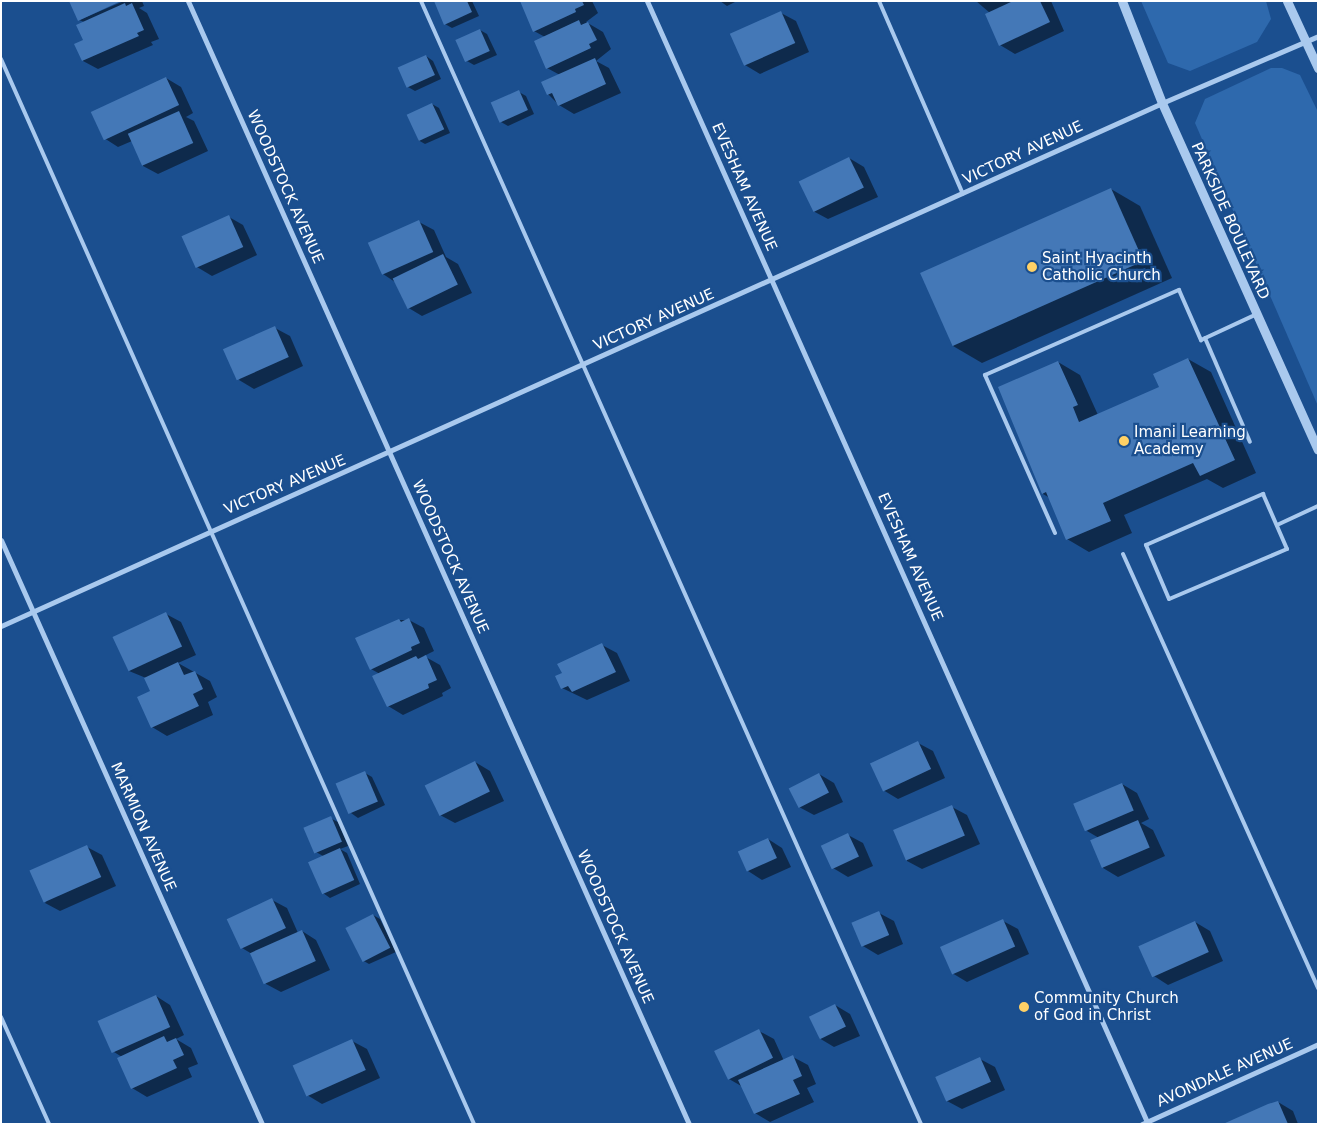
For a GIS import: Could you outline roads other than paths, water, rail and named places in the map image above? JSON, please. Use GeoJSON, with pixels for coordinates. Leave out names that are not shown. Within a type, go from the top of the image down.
{"type":"FeatureCollection","features":[{"type":"Feature","properties":{"kind":"street","name":"WOODSTOCK AVENUE"},"geometry":{"type":"LineString","coordinates":[[188,1],[689,1124]]}},
{"type":"Feature","properties":{"kind":"street","name":"EVESHAM AVENUE"},"geometry":{"type":"LineString","coordinates":[[647,1],[1146,1123]]}},
{"type":"Feature","properties":{"kind":"street","name":"PARKSIDE BOULEVARD"},"geometry":{"type":"LineString","coordinates":[[1122,1],[1162,103],[1318,450]]}},
{"type":"Feature","properties":{"kind":"street"},"geometry":{"type":"LineString","coordinates":[[1287,1],[1318,68]]}},
{"type":"Feature","properties":{"kind":"street","name":"VICTORY AVENUE"},"geometry":{"type":"LineString","coordinates":[[1,626],[773,281],[1162,103],[1318,36]]}},
{"type":"Feature","properties":{"kind":"street","name":"MARMION AVENUE"},"geometry":{"type":"LineString","coordinates":[[1,540],[262,1124]]}},
{"type":"Feature","properties":{"kind":"street","name":"AVONDALE AVENUE"},"geometry":{"type":"LineString","coordinates":[[1146,1123],[1318,1044]]}},
{"type":"Feature","properties":{"kind":"lane"},"geometry":{"type":"LineString","coordinates":[[420,1],[921,1124]]}},
{"type":"Feature","properties":{"kind":"lane"},"geometry":{"type":"LineString","coordinates":[[879,1],[963,194]]}},
{"type":"Feature","properties":{"kind":"lane"},"geometry":{"type":"LineString","coordinates":[[1,59],[474,1124]]}},
{"type":"Feature","properties":{"kind":"lane"},"geometry":{"type":"LineString","coordinates":[[1055,533],[985,375],[1179,290],[1201,340],[1257,314]]}},
{"type":"Feature","properties":{"kind":"lane"},"geometry":{"type":"LineString","coordinates":[[1205,338],[1250,442]]}},
{"type":"Feature","properties":{"kind":"lane"},"geometry":{"type":"LineString","coordinates":[[1263,494],[1277,525],[1287,549],[1169,600],[1146,545],[1263,494]]}},
{"type":"Feature","properties":{"kind":"lane"},"geometry":{"type":"LineString","coordinates":[[1277,525],[1318,506]]}},
{"type":"Feature","properties":{"kind":"lane"},"geometry":{"type":"LineString","coordinates":[[1123,554],[1318,988]]}},
{"type":"Feature","properties":{"kind":"lane"},"geometry":{"type":"LineString","coordinates":[[1,1017],[49,1124]]}},
{"type":"Feature","properties":{"kind":"place","name":"Saint Hyacinth Catholic Church"},"geometry":{"type":"Point","coordinates":[1032,267]}},
{"type":"Feature","properties":{"kind":"place","name":"Imani Learning Academy"},"geometry":{"type":"Point","coordinates":[1124,441]}},
{"type":"Feature","properties":{"kind":"place","name":"Community Church of God in Christ"},"geometry":{"type":"Point","coordinates":[1024,1007]}}]}
